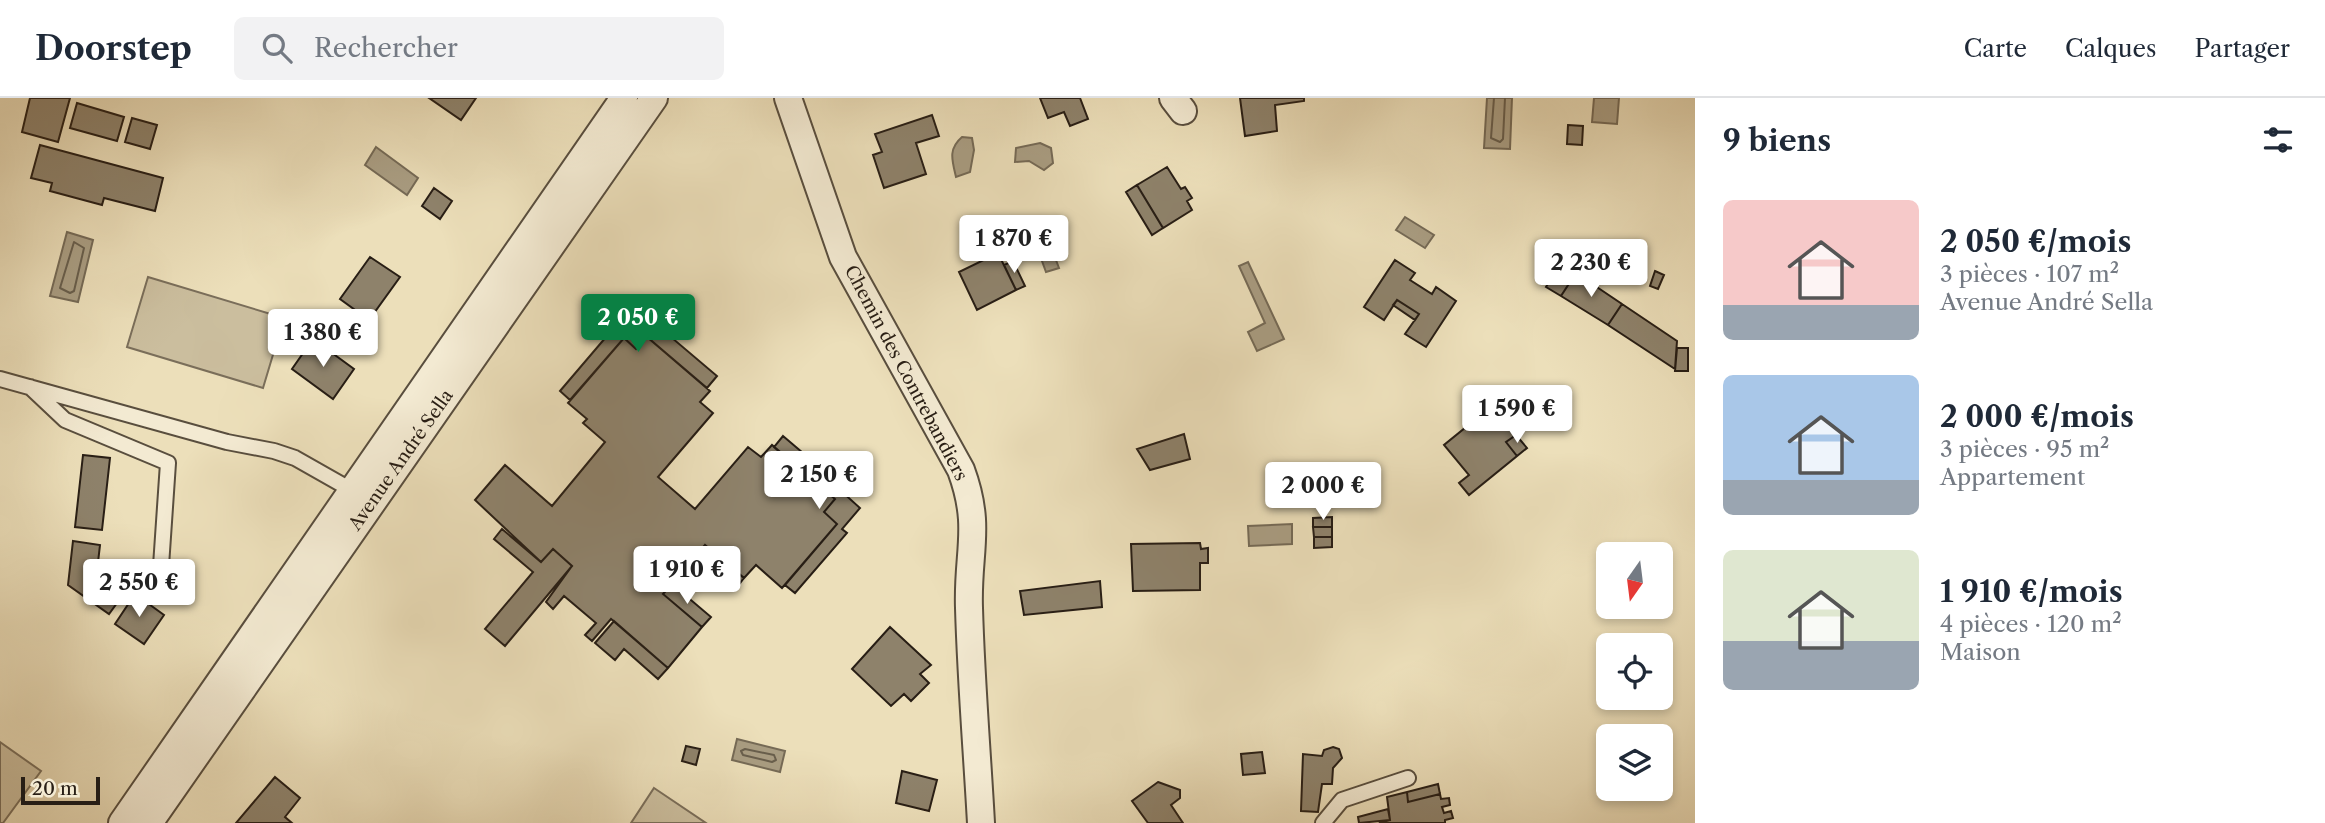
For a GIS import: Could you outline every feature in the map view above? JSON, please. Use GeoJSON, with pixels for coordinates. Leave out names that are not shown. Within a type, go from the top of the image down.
{"type":"FeatureCollection","features":[{"type":"Feature","properties":{"kind":"street","name":"Avenue André Sella"},"geometry":{"type":"LineString","coordinates":[[149,823],[624,98]]}},
{"type":"Feature","properties":{"kind":"street","name":"Avenue André Sella"},"geometry":{"type":"LineString","coordinates":[[122,823],[654,98]]}},
{"type":"Feature","properties":{"kind":"street","name":"Chemin des Contrebandiers"},"geometry":{"type":"LineString","coordinates":[[788,98],[843,257],[961,470],[971,498],[974,527],[969,604],[981,823]]}},
{"type":"Feature","properties":{"kind":"lane"},"geometry":{"type":"LineString","coordinates":[[0,379],[227,442],[274,451],[295,458],[361,496]]}},
{"type":"Feature","properties":{"kind":"lane"},"geometry":{"type":"LineString","coordinates":[[29,386],[65,420],[168,463],[160,566]]}},
{"type":"Feature","properties":{"kind":"lane"},"geometry":{"type":"LineString","coordinates":[[1323,823],[1342,800],[1408,778]]}},
{"type":"Feature","properties":{"kind":"shaded area"},"geometry":{"type":"Polygon","coordinates":[[[148,277],[284,318],[263,388],[127,347],[148,277]]]}},
{"type":"Feature","properties":{"kind":"shaded area"},"geometry":{"type":"Polygon","coordinates":[[[0,742],[41,771],[3,823],[0,823],[0,742]]]}},
{"type":"Feature","properties":{"kind":"shaded area"},"geometry":{"type":"Polygon","coordinates":[[[654,788],[706,823],[631,823],[654,788]]]}},
{"type":"Feature","properties":{"kind":"water"},"geometry":{"type":"Polygon","coordinates":[[[1487,98],[1512,98],[1510,149],[1484,148],[1487,98]]]}},
{"type":"Feature","properties":{"kind":"water"},"geometry":{"type":"Polygon","coordinates":[[[1594,98],[1619,98],[1617,124],[1592,122],[1594,98]]]}},
{"type":"Feature","properties":{"kind":"water"},"geometry":{"type":"Polygon","coordinates":[[[962,137],[972,138],[974,150],[970,172],[956,177],[953,150],[962,137]]]}},
{"type":"Feature","properties":{"kind":"water"},"geometry":{"type":"Polygon","coordinates":[[[1040,143],[1051,148],[1053,163],[1044,170],[1029,161],[1015,162],[1016,148],[1040,143]]]}},
{"type":"Feature","properties":{"kind":"water"},"geometry":{"type":"Polygon","coordinates":[[[376,147],[418,178],[407,195],[365,165],[376,147]]]}},
{"type":"Feature","properties":{"kind":"water"},"geometry":{"type":"Polygon","coordinates":[[[1405,217],[1434,235],[1425,248],[1396,230],[1405,217]]]}},
{"type":"Feature","properties":{"kind":"water"},"geometry":{"type":"Polygon","coordinates":[[[67,232],[93,240],[78,302],[50,296],[67,232]]]}},
{"type":"Feature","properties":{"kind":"water"},"geometry":{"type":"Polygon","coordinates":[[[1046,234],[1059,268],[1046,272],[1034,239],[1046,234]]]}},
{"type":"Feature","properties":{"kind":"water"},"geometry":{"type":"Polygon","coordinates":[[[1248,262],[1284,339],[1257,351],[1248,332],[1265,323],[1239,266],[1248,262]]]}},
{"type":"Feature","properties":{"kind":"water"},"geometry":{"type":"Polygon","coordinates":[[[1292,524],[1292,544],[1249,546],[1248,526],[1292,524]]]}},
{"type":"Feature","properties":{"kind":"water"},"geometry":{"type":"Polygon","coordinates":[[[737,739],[785,751],[780,772],[732,760],[737,739]]]}},
{"type":"Feature","properties":{"kind":"building"},"geometry":{"type":"Polygon","coordinates":[[[30,98],[70,98],[58,142],[22,132],[30,98]]]}},
{"type":"Feature","properties":{"kind":"building"},"geometry":{"type":"Polygon","coordinates":[[[429,98],[476,98],[461,120],[429,98]]]}},
{"type":"Feature","properties":{"kind":"building"},"geometry":{"type":"Polygon","coordinates":[[[1040,98],[1080,98],[1088,119],[1070,126],[1064,112],[1048,118],[1040,98]]]}},
{"type":"Feature","properties":{"kind":"building"},"geometry":{"type":"Polygon","coordinates":[[[1240,98],[1304,98],[1304,101],[1275,105],[1277,131],[1245,136],[1240,98]]]}},
{"type":"Feature","properties":{"kind":"building"},"geometry":{"type":"Polygon","coordinates":[[[77,103],[124,117],[117,141],[70,128],[77,103]]]}},
{"type":"Feature","properties":{"kind":"building"},"geometry":{"type":"Polygon","coordinates":[[[932,115],[939,136],[916,143],[926,174],[884,188],[873,155],[882,152],[875,134],[932,115]]]}},
{"type":"Feature","properties":{"kind":"building"},"geometry":{"type":"Polygon","coordinates":[[[132,118],[157,125],[150,149],[125,142],[132,118]]]}},
{"type":"Feature","properties":{"kind":"building"},"geometry":{"type":"Polygon","coordinates":[[[1568,125],[1583,126],[1582,145],[1567,144],[1568,125]]]}},
{"type":"Feature","properties":{"kind":"building"},"geometry":{"type":"Polygon","coordinates":[[[40,145],[163,178],[155,211],[104,198],[102,205],[50,191],[52,183],[31,178],[40,145]]]}},
{"type":"Feature","properties":{"kind":"building"},"geometry":{"type":"Polygon","coordinates":[[[1167,167],[1181,189],[1185,187],[1192,198],[1187,201],[1192,210],[1163,228],[1137,185],[1167,167]]]}},
{"type":"Feature","properties":{"kind":"building"},"geometry":{"type":"Polygon","coordinates":[[[1137,185],[1163,228],[1152,235],[1126,192],[1137,185]]]}},
{"type":"Feature","properties":{"kind":"building"},"geometry":{"type":"Polygon","coordinates":[[[434,188],[452,201],[440,219],[422,206],[434,188]]]}},
{"type":"Feature","properties":{"kind":"building"},"geometry":{"type":"Polygon","coordinates":[[[998,253],[1016,290],[977,310],[959,272],[998,253]]]}},
{"type":"Feature","properties":{"kind":"building"},"geometry":{"type":"Polygon","coordinates":[[[370,257],[400,277],[369,320],[340,299],[370,257]]]}},
{"type":"Feature","properties":{"kind":"building"},"geometry":{"type":"Polygon","coordinates":[[[1550,257],[1561,263],[1555,272],[1545,267],[1550,257]]]}},
{"type":"Feature","properties":{"kind":"building"},"geometry":{"type":"Polygon","coordinates":[[[1395,260],[1415,273],[1410,280],[1432,294],[1436,287],[1456,301],[1426,347],[1405,334],[1419,314],[1397,300],[1384,320],[1364,307],[1395,260]]]}},
{"type":"Feature","properties":{"kind":"building"},"geometry":{"type":"Polygon","coordinates":[[[1013,261],[1025,286],[1016,290],[1004,265],[1013,261]]]}},
{"type":"Feature","properties":{"kind":"building"},"geometry":{"type":"Polygon","coordinates":[[[1561,263],[1576,273],[1561,296],[1546,287],[1561,263]]]}},
{"type":"Feature","properties":{"kind":"building"},"geometry":{"type":"Polygon","coordinates":[[[1655,271],[1664,275],[1658,289],[1650,286],[1655,271]]]}},
{"type":"Feature","properties":{"kind":"building"},"geometry":{"type":"Polygon","coordinates":[[[1576,273],[1622,304],[1608,325],[1561,296],[1576,273]]]}},
{"type":"Feature","properties":{"kind":"building"},"geometry":{"type":"Polygon","coordinates":[[[1397,300],[1419,314],[1415,320],[1393,305],[1397,300]]]}},
{"type":"Feature","properties":{"kind":"building"},"geometry":{"type":"Polygon","coordinates":[[[1622,304],[1677,341],[1675,369],[1608,325],[1622,304]]]}},
{"type":"Feature","properties":{"kind":"building"},"geometry":{"type":"Polygon","coordinates":[[[634,313],[654,330],[658,326],[717,376],[707,388],[647,337],[636,349],[624,338],[570,400],[560,391],[612,330],[616,334],[634,313]]]}},
{"type":"Feature","properties":{"kind":"building"},"geometry":{"type":"Polygon","coordinates":[[[647,337],[710,391],[700,402],[713,413],[658,477],[695,509],[748,447],[761,457],[772,445],[835,499],[824,512],[837,524],[782,588],[756,565],[744,578],[705,545],[663,594],[702,627],[668,668],[611,619],[592,641],[585,635],[596,623],[564,596],[553,609],[546,602],[572,566],[553,549],[541,562],[475,500],[505,465],[552,506],[605,442],[583,423],[587,419],[568,403],[624,338],[636,349],[647,337]]]}},
{"type":"Feature","properties":{"kind":"building"},"geometry":{"type":"Polygon","coordinates":[[[313,339],[354,369],[333,399],[292,369],[313,339]]]}},
{"type":"Feature","properties":{"kind":"building"},"geometry":{"type":"Polygon","coordinates":[[[1677,348],[1688,348],[1688,371],[1675,371],[1677,348]]]}},
{"type":"Feature","properties":{"kind":"building"},"geometry":{"type":"Polygon","coordinates":[[[1488,401],[1497,412],[1481,425],[1472,414],[1488,401]]]}},
{"type":"Feature","properties":{"kind":"building"},"geometry":{"type":"Polygon","coordinates":[[[1497,412],[1516,435],[1506,442],[1517,456],[1469,495],[1459,483],[1469,475],[1444,445],[1476,419],[1481,425],[1497,412]]]}},
{"type":"Feature","properties":{"kind":"building"},"geometry":{"type":"Polygon","coordinates":[[[1184,434],[1190,459],[1150,470],[1137,449],[1184,434]]]}},
{"type":"Feature","properties":{"kind":"building"},"geometry":{"type":"Polygon","coordinates":[[[1516,435],[1527,448],[1517,456],[1506,442],[1516,435]]]}},
{"type":"Feature","properties":{"kind":"building"},"geometry":{"type":"Polygon","coordinates":[[[783,436],[843,487],[840,490],[860,508],[842,529],[847,533],[795,593],[785,585],[837,524],[824,512],[835,499],[774,447],[783,436]]]}},
{"type":"Feature","properties":{"kind":"building"},"geometry":{"type":"Polygon","coordinates":[[[83,455],[110,458],[102,530],[75,527],[83,455]]]}},
{"type":"Feature","properties":{"kind":"building"},"geometry":{"type":"Polygon","coordinates":[[[1332,517],[1332,527],[1313,527],[1313,518],[1332,517]]]}},
{"type":"Feature","properties":{"kind":"building"},"geometry":{"type":"Polygon","coordinates":[[[1313,527],[1332,527],[1332,537],[1314,537],[1313,527]]]}},
{"type":"Feature","properties":{"kind":"building"},"geometry":{"type":"Polygon","coordinates":[[[502,529],[541,562],[553,549],[572,566],[505,646],[485,629],[533,572],[494,539],[502,529]]]}},
{"type":"Feature","properties":{"kind":"building"},"geometry":{"type":"Polygon","coordinates":[[[1314,537],[1332,537],[1332,547],[1314,548],[1314,537]]]}},
{"type":"Feature","properties":{"kind":"building"},"geometry":{"type":"Polygon","coordinates":[[[73,541],[100,545],[97,571],[125,592],[109,614],[68,585],[73,541]]]}},
{"type":"Feature","properties":{"kind":"building"},"geometry":{"type":"Polygon","coordinates":[[[1200,543],[1201,549],[1208,548],[1208,563],[1200,563],[1200,590],[1133,591],[1131,544],[1200,543]]]}},
{"type":"Feature","properties":{"kind":"building"},"geometry":{"type":"Polygon","coordinates":[[[705,545],[744,578],[737,587],[697,554],[705,545]]]}},
{"type":"Feature","properties":{"kind":"building"},"geometry":{"type":"Polygon","coordinates":[[[1100,581],[1102,607],[1024,615],[1020,591],[1100,581]]]}},
{"type":"Feature","properties":{"kind":"building"},"geometry":{"type":"Polygon","coordinates":[[[672,584],[711,617],[702,627],[663,594],[672,584]]]}},
{"type":"Feature","properties":{"kind":"building"},"geometry":{"type":"Polygon","coordinates":[[[135,594],[164,615],[144,644],[115,624],[135,594]]]}},
{"type":"Feature","properties":{"kind":"building"},"geometry":{"type":"Polygon","coordinates":[[[614,621],[668,668],[658,679],[624,649],[615,660],[595,643],[614,621]]]}},
{"type":"Feature","properties":{"kind":"building"},"geometry":{"type":"Polygon","coordinates":[[[890,627],[931,665],[920,674],[929,683],[911,701],[904,694],[891,706],[852,669],[890,627]]]}},
{"type":"Feature","properties":{"kind":"building"},"geometry":{"type":"Polygon","coordinates":[[[686,746],[700,749],[696,765],[682,761],[686,746]]]}},
{"type":"Feature","properties":{"kind":"building"},"geometry":{"type":"Polygon","coordinates":[[[1333,747],[1339,749],[1342,758],[1333,768],[1332,784],[1322,784],[1318,812],[1301,811],[1303,754],[1322,756],[1324,750],[1333,747]]]}},
{"type":"Feature","properties":{"kind":"building"},"geometry":{"type":"Polygon","coordinates":[[[1262,752],[1265,773],[1243,775],[1241,754],[1262,752]]]}},
{"type":"Feature","properties":{"kind":"building"},"geometry":{"type":"Polygon","coordinates":[[[902,771],[937,780],[929,811],[896,803],[902,771]]]}},
{"type":"Feature","properties":{"kind":"building"},"geometry":{"type":"Polygon","coordinates":[[[275,777],[300,798],[285,817],[292,823],[236,823],[275,777]]]}},
{"type":"Feature","properties":{"kind":"building"},"geometry":{"type":"Polygon","coordinates":[[[1158,782],[1180,790],[1180,798],[1171,805],[1183,823],[1148,823],[1132,801],[1158,782]]]}},
{"type":"Feature","properties":{"kind":"building"},"geometry":{"type":"Polygon","coordinates":[[[1438,784],[1440,794],[1408,802],[1407,792],[1438,784]]]}},
{"type":"Feature","properties":{"kind":"building"},"geometry":{"type":"Polygon","coordinates":[[[1407,792],[1408,802],[1440,794],[1441,799],[1449,798],[1450,805],[1442,807],[1444,813],[1451,811],[1453,818],[1445,820],[1445,823],[1379,823],[1390,820],[1387,797],[1407,792]]]}},
{"type":"Feature","properties":{"kind":"building"},"geometry":{"type":"Polygon","coordinates":[[[1388,809],[1390,820],[1359,823],[1358,817],[1388,809]]]}}]}
